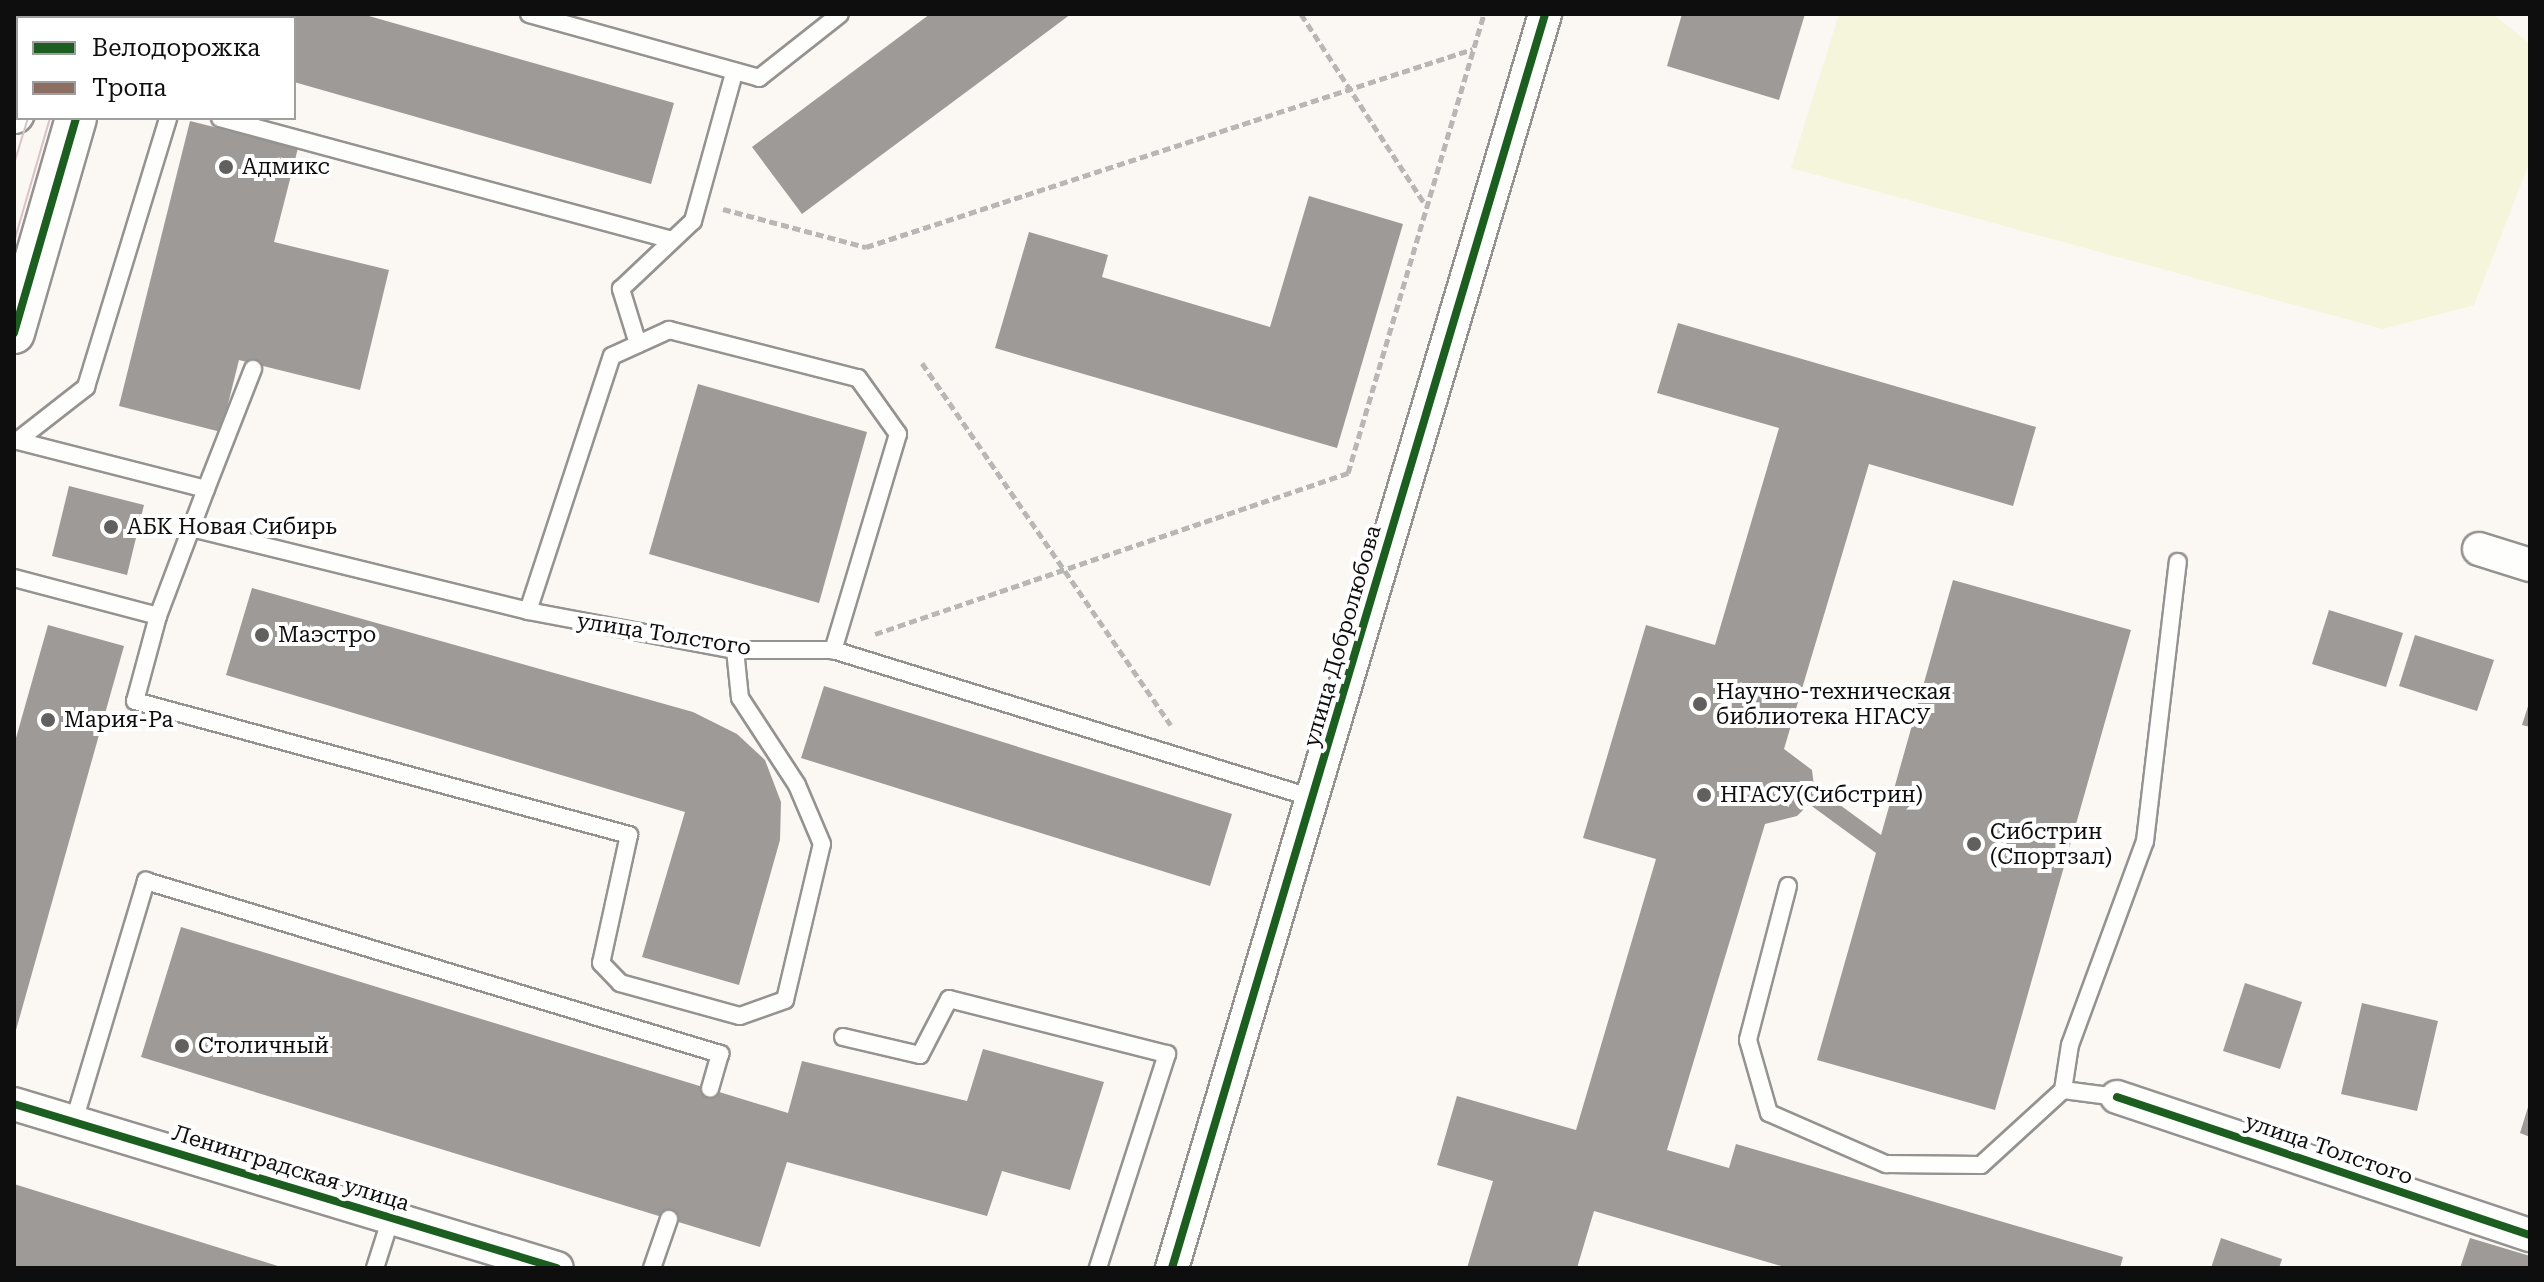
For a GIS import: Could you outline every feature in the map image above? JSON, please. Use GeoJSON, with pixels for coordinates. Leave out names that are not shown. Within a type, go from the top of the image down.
{"type":"FeatureCollection","features":[{"type":"Feature","properties":{"kind":"street","name":"улица Добролюбова"},"geometry":{"type":"LineString","coordinates":[[1172,1268],[1545,14]]}},
{"type":"Feature","properties":{"kind":"street"},"geometry":{"type":"LineString","coordinates":[[14,333],[75,120]]}},
{"type":"Feature","properties":{"kind":"street"},"geometry":{"type":"LineString","coordinates":[[2479,549],[2530,565]]}},
{"type":"Feature","properties":{"kind":"street","name":"улица Толстого"},"geometry":{"type":"LineString","coordinates":[[2117,1097],[2530,1235]]}},
{"type":"Feature","properties":{"kind":"street","name":"Ленинградская улица"},"geometry":{"type":"LineString","coordinates":[[14,1104],[557,1268]]}},
{"type":"Feature","properties":{"kind":"lane"},"geometry":{"type":"LineString","coordinates":[[529,14],[759,78],[840,14]]}},
{"type":"Feature","properties":{"kind":"lane"},"geometry":{"type":"LineString","coordinates":[[638,344],[621,289],[693,221],[734,73]]}},
{"type":"Feature","properties":{"kind":"lane"},"geometry":{"type":"LineString","coordinates":[[15,440],[86,387],[167,120]]}},
{"type":"Feature","properties":{"kind":"lane"},"geometry":{"type":"LineString","coordinates":[[227,120],[672,240]]}},
{"type":"Feature","properties":{"kind":"lane"},"geometry":{"type":"LineString","coordinates":[[528,611],[612,356],[669,330],[858,378],[898,434],[833,650]]}},
{"type":"Feature","properties":{"kind":"lane"},"geometry":{"type":"LineString","coordinates":[[253,369],[206,489],[195,529],[158,616],[135,701],[629,835],[601,963],[620,983],[740,1016],[785,1000],[822,844],[797,785],[740,698],[735,650]]}},
{"type":"Feature","properties":{"kind":"lane"},"geometry":{"type":"LineString","coordinates":[[15,440],[206,489]]}},
{"type":"Feature","properties":{"kind":"lane","name":"улица Толстого"},"geometry":{"type":"LineString","coordinates":[[195,529],[528,611],[735,650],[833,650],[1313,798]]}},
{"type":"Feature","properties":{"kind":"lane"},"geometry":{"type":"LineString","coordinates":[[1788,886],[1748,1040],[1769,1113],[1886,1164],[1981,1165],[2063,1090],[2070,1045],[2145,841],[2178,562]]}},
{"type":"Feature","properties":{"kind":"lane"},"geometry":{"type":"LineString","coordinates":[[14,578],[158,616]]}},
{"type":"Feature","properties":{"kind":"lane"},"geometry":{"type":"LineString","coordinates":[[74,1121],[146,881],[720,1054],[710,1089]]}},
{"type":"Feature","properties":{"kind":"lane"},"geometry":{"type":"LineString","coordinates":[[843,1037],[920,1055],[949,999],[1167,1054],[1098,1268]]}},
{"type":"Feature","properties":{"kind":"lane"},"geometry":{"type":"LineString","coordinates":[[2063,1090],[2117,1097]]}},
{"type":"Feature","properties":{"kind":"lane"},"geometry":{"type":"LineString","coordinates":[[375,1268],[391,1218]]}},
{"type":"Feature","properties":{"kind":"lane"},"geometry":{"type":"LineString","coordinates":[[652,1268],[669,1219]]}},
{"type":"Feature","properties":{"kind":"path"},"geometry":{"type":"LineString","coordinates":[[1301,14],[1425,205]]}},
{"type":"Feature","properties":{"kind":"path"},"geometry":{"type":"LineString","coordinates":[[833,650],[1348,473],[1484,14]]}},
{"type":"Feature","properties":{"kind":"path"},"geometry":{"type":"LineString","coordinates":[[698,202],[866,247],[1348,86],[1474,49]]}},
{"type":"Feature","properties":{"kind":"path"},"geometry":{"type":"LineString","coordinates":[[922,363],[1179,736]]}},
{"type":"Feature","properties":{"kind":"green space"},"geometry":{"type":"Polygon","coordinates":[[[1839,14],[2493,14],[2530,44],[2530,161],[2474,305],[2383,329],[1791,168],[1839,14]]]}},
{"type":"Feature","properties":{"kind":"building"},"geometry":{"type":"Polygon","coordinates":[[[281,14],[362,14],[674,103],[651,184],[296,83],[296,16],[281,14]]]}},
{"type":"Feature","properties":{"kind":"building"},"geometry":{"type":"Polygon","coordinates":[[[930,14],[1071,14],[802,214],[752,147],[930,14]]]}},
{"type":"Feature","properties":{"kind":"building"},"geometry":{"type":"Polygon","coordinates":[[[1682,14],[1805,14],[1779,100],[1667,66],[1682,14]]]}},
{"type":"Feature","properties":{"kind":"building"},"geometry":{"type":"Polygon","coordinates":[[[190,121],[298,148],[274,242],[389,270],[360,390],[239,360],[221,432],[119,406],[190,121]]]}},
{"type":"Feature","properties":{"kind":"building"},"geometry":{"type":"Polygon","coordinates":[[[1309,196],[1403,224],[1337,448],[995,348],[1029,232],[1108,255],[1102,277],[1270,327],[1309,196]]]}},
{"type":"Feature","properties":{"kind":"building","name":"НГАСУ(Сибстрин)"},"geometry":{"type":"Polygon","coordinates":[[[1678,323],[2036,427],[2013,506],[1869,464],[1784,749],[1812,770],[1814,786],[1881,835],[1953,580],[2131,630],[1995,1110],[1817,1060],[1876,853],[1809,804],[1797,816],[1765,824],[1667,1150],[1729,1168],[1736,1144],[2123,1257],[2120,1268],[1788,1268],[1594,1211],[1577,1268],[1467,1268],[1493,1181],[1437,1165],[1457,1096],[1576,1130],[1656,859],[1583,838],[1646,625],[1715,645],[1779,428],[1657,393],[1678,323]]]}},
{"type":"Feature","properties":{"kind":"building"},"geometry":{"type":"Polygon","coordinates":[[[698,384],[867,432],[819,603],[649,554],[698,384]]]}},
{"type":"Feature","properties":{"kind":"building"},"geometry":{"type":"Polygon","coordinates":[[[69,486],[144,505],[127,575],[52,556],[69,486]]]}},
{"type":"Feature","properties":{"kind":"building"},"geometry":{"type":"Polygon","coordinates":[[[252,588],[693,712],[737,734],[765,760],[781,802],[780,840],[739,985],[642,957],[685,812],[226,675],[252,588]]]}},
{"type":"Feature","properties":{"kind":"building"},"geometry":{"type":"Polygon","coordinates":[[[2329,610],[2403,633],[2386,687],[2312,664],[2329,610]]]}},
{"type":"Feature","properties":{"kind":"building"},"geometry":{"type":"Polygon","coordinates":[[[48,625],[124,646],[16,1030],[14,745],[48,625]]]}},
{"type":"Feature","properties":{"kind":"building"},"geometry":{"type":"Polygon","coordinates":[[[2415,635],[2494,660],[2477,711],[2399,686],[2415,635]]]}},
{"type":"Feature","properties":{"kind":"building"},"geometry":{"type":"Polygon","coordinates":[[[824,686],[1232,814],[1210,886],[801,758],[824,686]]]}},
{"type":"Feature","properties":{"kind":"building"},"geometry":{"type":"Polygon","coordinates":[[[2530,700],[2530,727],[2522,725],[2530,700]]]}},
{"type":"Feature","properties":{"kind":"building"},"geometry":{"type":"Polygon","coordinates":[[[181,927],[788,1113],[802,1061],[967,1101],[983,1049],[1104,1082],[1070,1190],[1002,1171],[987,1216],[787,1162],[760,1247],[141,1057],[181,927]]]}},
{"type":"Feature","properties":{"kind":"building"},"geometry":{"type":"Polygon","coordinates":[[[2245,983],[2302,1002],[2280,1069],[2223,1051],[2245,983]]]}},
{"type":"Feature","properties":{"kind":"building"},"geometry":{"type":"Polygon","coordinates":[[[2362,1003],[2438,1021],[2417,1111],[2341,1094],[2362,1003]]]}},
{"type":"Feature","properties":{"kind":"building"},"geometry":{"type":"Polygon","coordinates":[[[2530,1104],[2530,1137],[2520,1133],[2530,1104]]]}},
{"type":"Feature","properties":{"kind":"building"},"geometry":{"type":"Polygon","coordinates":[[[14,1184],[281,1267],[281,1268],[14,1268],[14,1184]]]}},
{"type":"Feature","properties":{"kind":"building"},"geometry":{"type":"Polygon","coordinates":[[[2221,1238],[2282,1259],[2279,1268],[2211,1268],[2221,1238]]]}},
{"type":"Feature","properties":{"kind":"building"},"geometry":{"type":"Polygon","coordinates":[[[2470,1238],[2530,1256],[2530,1268],[2460,1268],[2470,1238]]]}},
{"type":"Feature","properties":{"kind":"tram line"},"geometry":{"type":"LineString","coordinates":[[14,164],[27,120]]}},
{"type":"Feature","properties":{"kind":"tram line"},"geometry":{"type":"LineString","coordinates":[[14,242],[49,120]]}},
{"type":"Feature","properties":{"kind":"cycle path"},"geometry":{"type":"LineString","coordinates":[[1172,1268],[1545,14]]}},
{"type":"Feature","properties":{"kind":"cycle path"},"geometry":{"type":"LineString","coordinates":[[14,333],[75,120]]}},
{"type":"Feature","properties":{"kind":"cycle path"},"geometry":{"type":"LineString","coordinates":[[2117,1097],[2530,1235]]}},
{"type":"Feature","properties":{"kind":"cycle path"},"geometry":{"type":"LineString","coordinates":[[14,1104],[557,1268]]}},
{"type":"Feature","properties":{"kind":"place","name":"Адмикс"},"geometry":{"type":"Point","coordinates":[226,167]}},
{"type":"Feature","properties":{"kind":"place","name":"АБК Новая Сибирь"},"geometry":{"type":"Point","coordinates":[111,527]}},
{"type":"Feature","properties":{"kind":"place","name":"Маэстро"},"geometry":{"type":"Point","coordinates":[262,635]}},
{"type":"Feature","properties":{"kind":"place","name":"Научно-техническая библиотека НГАСУ"},"geometry":{"type":"Point","coordinates":[1700,704]}},
{"type":"Feature","properties":{"kind":"place","name":"Мария-Ра"},"geometry":{"type":"Point","coordinates":[48,720]}},
{"type":"Feature","properties":{"kind":"place","name":"НГАСУ(Сибстрин)"},"geometry":{"type":"Point","coordinates":[1704,795]}},
{"type":"Feature","properties":{"kind":"place","name":"Сибстрин (Спортзал)"},"geometry":{"type":"Point","coordinates":[1974,844]}},
{"type":"Feature","properties":{"kind":"place","name":"Столичный"},"geometry":{"type":"Point","coordinates":[182,1046]}}]}
